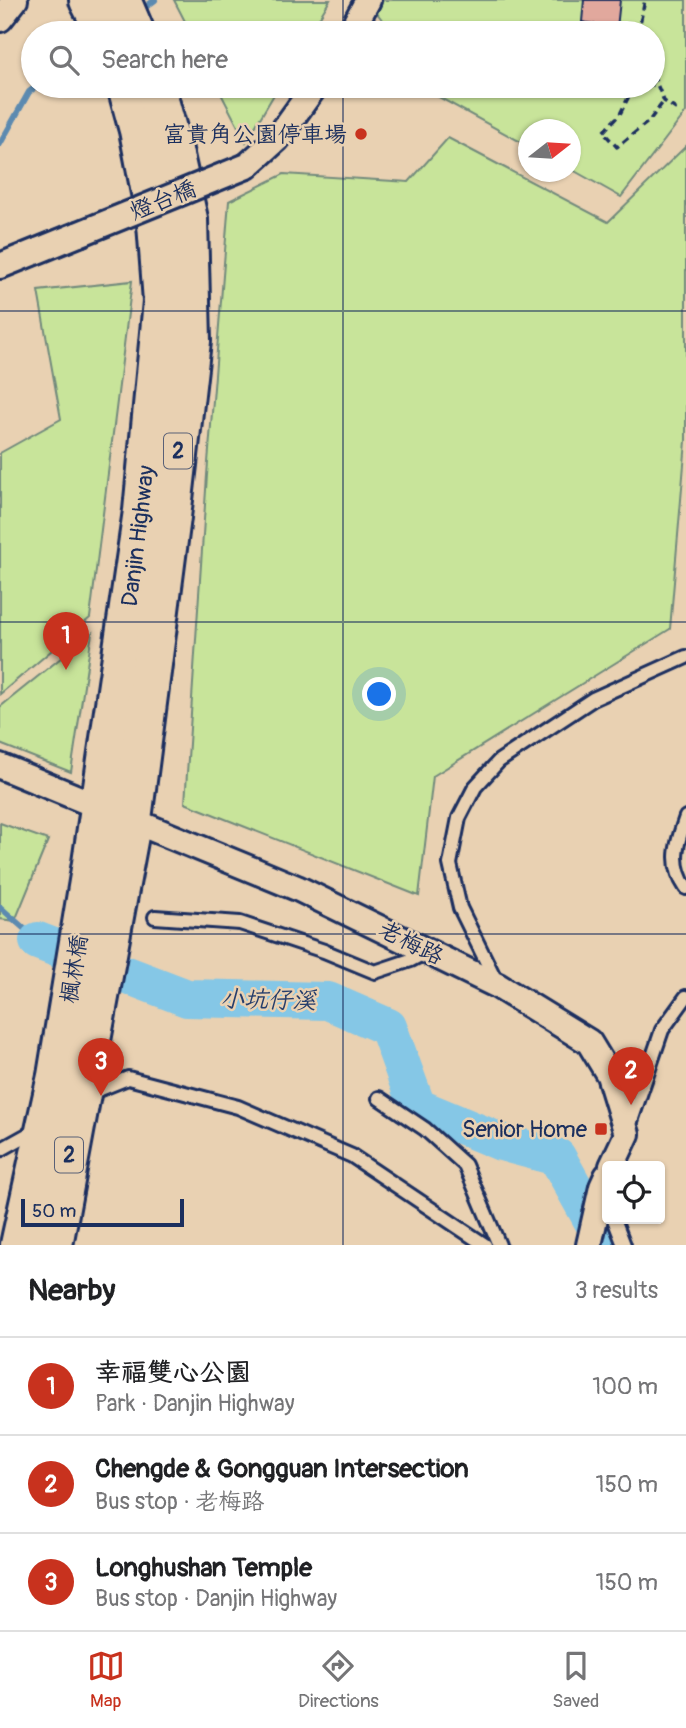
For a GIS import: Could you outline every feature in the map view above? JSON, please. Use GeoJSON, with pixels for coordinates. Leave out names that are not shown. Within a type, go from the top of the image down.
{"type":"FeatureCollection","features":[{"type":"Feature","properties":{"kind":"main road","name":"Danjin Highway"},"geometry":{"type":"LineString","coordinates":[[116,813],[163,301],[157,224],[130,98]]}},
{"type":"Feature","properties":{"kind":"main road","name":"Danjin Highway"},"geometry":{"type":"LineString","coordinates":[[108,861],[169,530],[191,341],[188,219],[158,98]]}},
{"type":"Feature","properties":{"kind":"main road","name":"楓林橋"},"geometry":{"type":"LineString","coordinates":[[74,1079],[108,861]]}},
{"type":"Feature","properties":{"kind":"main road","name":"2"},"geometry":{"type":"LineString","coordinates":[[20,1245],[47,1124],[74,1079]]}},
{"type":"Feature","properties":{"kind":"main road","name":"2"},"geometry":{"type":"LineString","coordinates":[[53,1245],[74,1079]]}},
{"type":"Feature","properties":{"kind":"street"},"geometry":{"type":"LineString","coordinates":[[0,19],[15,0]]}},
{"type":"Feature","properties":{"kind":"street"},"geometry":{"type":"LineString","coordinates":[[357,21],[368,0]]}},
{"type":"Feature","properties":{"kind":"street","name":"燈台橋"},"geometry":{"type":"LineString","coordinates":[[0,266],[247,166],[277,139],[306,98]]}},
{"type":"Feature","properties":{"kind":"street","name":"老梅路"},"geometry":{"type":"LineString","coordinates":[[0,766],[297,888],[498,986],[589,1042],[609,1075],[627,1134]]}},
{"type":"Feature","properties":{"kind":"street"},"geometry":{"type":"LineString","coordinates":[[618,1161],[627,1134]]}},
{"type":"Feature","properties":{"kind":"street"},"geometry":{"type":"LineString","coordinates":[[590,1240],[602,1207]]}},
{"type":"Feature","properties":{"kind":"lane"},"geometry":{"type":"LineString","coordinates":[[498,986],[460,908],[450,864],[459,818],[475,787],[499,761],[593,699],[686,657]]}},
{"type":"Feature","properties":{"kind":"lane"},"geometry":{"type":"LineString","coordinates":[[686,817],[675,849],[675,862],[686,888]]}},
{"type":"Feature","properties":{"kind":"lane"},"geometry":{"type":"LineString","coordinates":[[155,917],[240,923],[324,951],[375,972],[411,960],[428,951]]}},
{"type":"Feature","properties":{"kind":"lane"},"geometry":{"type":"LineString","coordinates":[[627,1134],[662,1030],[686,997]]}},
{"type":"Feature","properties":{"kind":"lane"},"geometry":{"type":"LineString","coordinates":[[74,1079],[128,1079],[238,1107],[352,1156],[485,1245]]}},
{"type":"Feature","properties":{"kind":"lane"},"geometry":{"type":"LineString","coordinates":[[379,1098],[425,1129],[465,1165],[499,1245]]}},
{"type":"Feature","properties":{"kind":"lane"},"geometry":{"type":"LineString","coordinates":[[0,1150],[47,1124]]}},
{"type":"Feature","properties":{"kind":"lane"},"geometry":{"type":"LineString","coordinates":[[617,1224],[624,1245]]}},
{"type":"Feature","properties":{"kind":"path"},"geometry":{"type":"LineString","coordinates":[[641,21],[645,0]]}},
{"type":"Feature","properties":{"kind":"path"},"geometry":{"type":"LineString","coordinates":[[628,98],[621,114],[603,132],[617,147],[649,121],[664,102]]}},
{"type":"Feature","properties":{"kind":"path"},"geometry":{"type":"LineString","coordinates":[[662,98],[664,102],[680,112]]}},
{"type":"Feature","properties":{"kind":"green space"},"geometry":{"type":"Polygon","coordinates":[[[174,0],[330,0],[317,21],[185,21],[174,0]]]}},
{"type":"Feature","properties":{"kind":"green space"},"geometry":{"type":"Polygon","coordinates":[[[383,0],[686,0],[686,112],[621,197],[581,175],[581,119],[518,119],[518,141],[440,98],[665,98],[665,21],[383,21],[377,13],[383,0]]]}},
{"type":"Feature","properties":{"kind":"green space"},"geometry":{"type":"Polygon","coordinates":[[[223,98],[272,98],[246,142],[223,98]]]}},
{"type":"Feature","properties":{"kind":"green space"},"geometry":{"type":"Polygon","coordinates":[[[448,138],[518,175],[518,182],[532,182],[608,222],[686,146],[686,441],[670,629],[433,776],[419,896],[185,803],[229,201],[284,174],[409,182],[448,138]]]}},
{"type":"Feature","properties":{"kind":"green space"},"geometry":{"type":"Polygon","coordinates":[[[132,281],[90,618],[0,694],[0,453],[61,419],[38,291],[132,281]]]}},
{"type":"Feature","properties":{"kind":"green space"},"geometry":{"type":"Polygon","coordinates":[[[92,633],[71,772],[0,744],[0,707],[92,633]]]}},
{"type":"Feature","properties":{"kind":"green space"},"geometry":{"type":"Polygon","coordinates":[[[0,823],[48,840],[15,921],[0,919],[0,823]]]}},
{"type":"Feature","properties":{"kind":"building"},"geometry":{"type":"Polygon","coordinates":[[[584,0],[620,0],[618,21],[582,21],[584,0]]]}},
{"type":"Feature","properties":{"kind":"waterway"},"geometry":{"type":"LineString","coordinates":[[139,12],[155,0]]}},
{"type":"Feature","properties":{"kind":"waterway"},"geometry":{"type":"LineString","coordinates":[[0,144],[26,98]]}},
{"type":"Feature","properties":{"kind":"waterway","name":"小坑仔溪"},"geometry":{"type":"LineString","coordinates":[[0,907],[38,941]]}},
{"type":"Feature","properties":{"kind":"waterway","name":"小坑仔溪"},"geometry":{"type":"LineString","coordinates":[[38,941],[187,998],[328,1001],[388,1027],[417,1107],[501,1142],[557,1157],[606,1245]]}},
{"type":"Feature","properties":{"kind":"place","name":"富貴角公園停車場"},"geometry":{"type":"Point","coordinates":[361,134]}},
{"type":"Feature","properties":{"kind":"place","name":"幸福雙心公園"},"geometry":{"type":"Point","coordinates":[66,670]}},
{"type":"Feature","properties":{"kind":"place","name":"Longhushan Temple"},"geometry":{"type":"Point","coordinates":[101,1096]}},
{"type":"Feature","properties":{"kind":"place","name":"Chengde & Gongguan Intersection"},"geometry":{"type":"Point","coordinates":[631,1105]}},
{"type":"Feature","properties":{"kind":"place","name":"Senior Home"},"geometry":{"type":"Point","coordinates":[601,1129]}}]}
